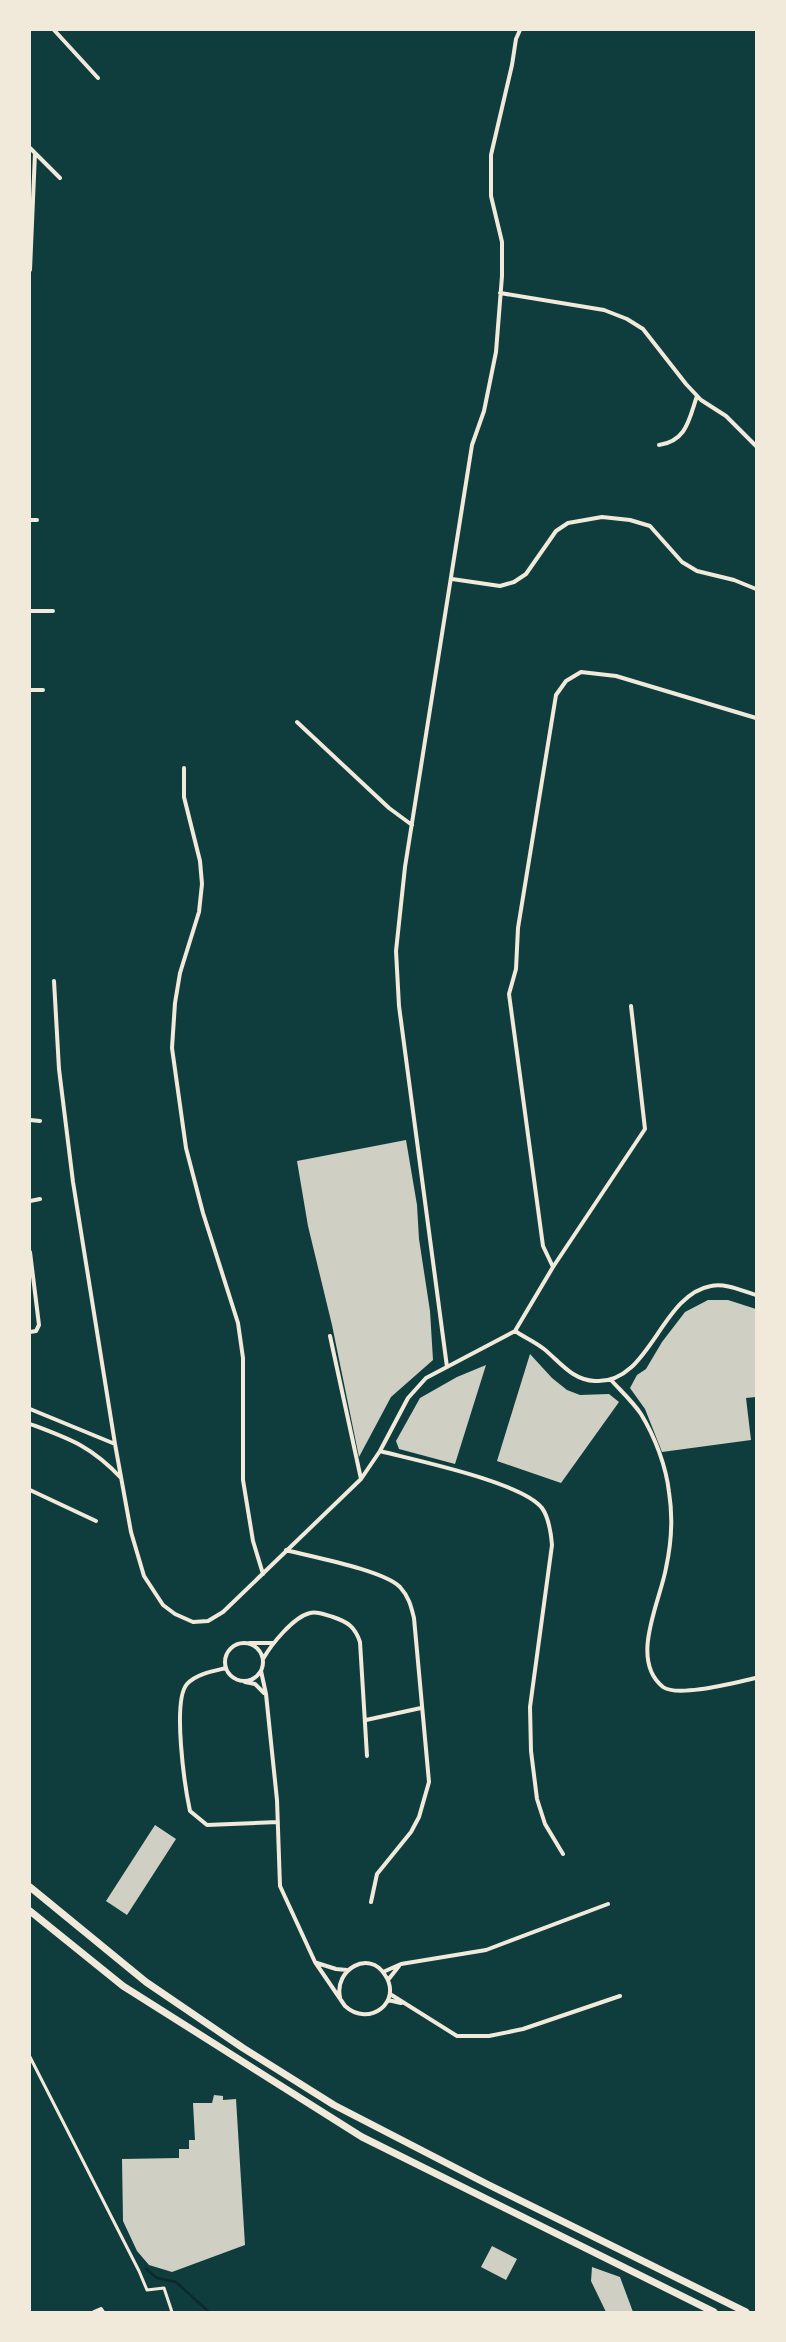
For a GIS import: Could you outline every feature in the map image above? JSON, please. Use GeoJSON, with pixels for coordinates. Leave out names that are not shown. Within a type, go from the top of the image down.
{"type":"FeatureCollection","features":[{"type":"Feature","properties":{"kind":"highway"},"geometry":{"type":"LineString","coordinates":[[30,1887],[146,1982],[243,2048],[334,2104],[487,2184],[746,2312]]}},
{"type":"Feature","properties":{"kind":"highway"},"geometry":{"type":"LineString","coordinates":[[30,1911],[123,1986],[362,2137],[714,2312]]}},
{"type":"Feature","properties":{"kind":"highway"},"geometry":{"type":"LineString","coordinates":[[699,2305],[710,2312]]}},
{"type":"Feature","properties":{"kind":"street"},"geometry":{"type":"LineString","coordinates":[[54,30],[98,78]]}},
{"type":"Feature","properties":{"kind":"street"},"geometry":{"type":"LineString","coordinates":[[447,1367],[399,997],[396,951],[405,867],[452,580],[472,444],[484,412],[496,352],[502,242],[491,196],[490,155],[512,65],[516,39],[520,30]]}},
{"type":"Feature","properties":{"kind":"street"},"geometry":{"type":"LineString","coordinates":[[30,148],[60,178]]}},
{"type":"Feature","properties":{"kind":"street"},"geometry":{"type":"LineString","coordinates":[[30,270],[35,153]]}},
{"type":"Feature","properties":{"kind":"street"},"geometry":{"type":"LineString","coordinates":[[500,292],[604,310],[626,319],[643,329],[697,396],[726,416],[756,446]]}},
{"type":"Feature","properties":{"kind":"street"},"geometry":{"type":"LineString","coordinates":[[659,445],[672,443],[683,433],[689,422],[697,396]]}},
{"type":"Feature","properties":{"kind":"street"},"geometry":{"type":"LineString","coordinates":[[452,580],[500,586],[514,582],[526,574],[556,531],[568,523],[602,517],[630,520],[650,526],[682,562],[697,571],[734,580],[756,589]]}},
{"type":"Feature","properties":{"kind":"street"},"geometry":{"type":"LineString","coordinates":[[30,520],[37,520]]}},
{"type":"Feature","properties":{"kind":"street"},"geometry":{"type":"LineString","coordinates":[[30,611],[53,611]]}},
{"type":"Feature","properties":{"kind":"street"},"geometry":{"type":"LineString","coordinates":[[553,1267],[544,1246],[509,994],[516,969],[518,928],[556,695],[566,681],[581,672],[616,676],[756,718]]}},
{"type":"Feature","properties":{"kind":"street"},"geometry":{"type":"LineString","coordinates":[[30,690],[43,690]]}},
{"type":"Feature","properties":{"kind":"street"},"geometry":{"type":"LineString","coordinates":[[297,722],[389,808],[412,825]]}},
{"type":"Feature","properties":{"kind":"street"},"geometry":{"type":"LineString","coordinates":[[184,768],[184,797],[200,860],[202,884],[200,912],[180,973],[175,1003],[172,1048],[186,1148],[203,1213],[220,1259],[238,1323],[244,1358],[243,1480],[253,1541],[262,1574]]}},
{"type":"Feature","properties":{"kind":"street"},"geometry":{"type":"LineString","coordinates":[[54,981],[61,1095],[77,1210],[114,1444],[131,1532],[144,1576],[164,1605],[175,1614],[193,1622],[208,1621],[223,1612],[361,1479],[380,1451],[408,1398],[426,1378],[514,1331],[553,1267],[645,1129],[631,1006]]}},
{"type":"Feature","properties":{"kind":"street"},"geometry":{"type":"LineString","coordinates":[[30,1120],[40,1121]]}},
{"type":"Feature","properties":{"kind":"street"},"geometry":{"type":"LineString","coordinates":[[30,1201],[40,1199]]}},
{"type":"Feature","properties":{"kind":"street"},"geometry":{"type":"LineString","coordinates":[[30,1252],[31,1280],[39,1325],[37,1330],[30,1332]]}},
{"type":"Feature","properties":{"kind":"street"},"geometry":{"type":"LineString","coordinates":[[514,1331],[544,1350],[569,1372],[594,1382],[611,1380],[629,1370],[685,1299],[698,1291],[711,1286],[724,1286],[756,1294]]}},
{"type":"Feature","properties":{"kind":"street"},"geometry":{"type":"LineString","coordinates":[[330,1336],[361,1479]]}},
{"type":"Feature","properties":{"kind":"street"},"geometry":{"type":"LineString","coordinates":[[611,1380],[640,1413],[664,1465],[670,1493],[666,1569],[650,1628],[646,1653],[653,1676],[664,1688],[684,1691],[756,1678]]}},
{"type":"Feature","properties":{"kind":"street"},"geometry":{"type":"LineString","coordinates":[[30,1409],[114,1444]]}},
{"type":"Feature","properties":{"kind":"street"},"geometry":{"type":"LineString","coordinates":[[30,1424],[82,1445],[102,1459],[121,1478]]}},
{"type":"Feature","properties":{"kind":"street"},"geometry":{"type":"LineString","coordinates":[[380,1451],[481,1478],[514,1490],[542,1508],[550,1528],[552,1545],[530,1706],[531,1751],[537,1799],[545,1824],[563,1854]]}},
{"type":"Feature","properties":{"kind":"street"},"geometry":{"type":"LineString","coordinates":[[30,1490],[96,1520]]}},
{"type":"Feature","properties":{"kind":"street"},"geometry":{"type":"LineString","coordinates":[[286,1550],[382,1576],[399,1586],[410,1601],[414,1618],[429,1782],[419,1817],[411,1832],[377,1874],[370,1902]]}},
{"type":"Feature","properties":{"kind":"street"},"geometry":{"type":"LineString","coordinates":[[340,1997],[340,1983],[347,1970],[356,1965],[375,1966],[383,1972],[388,1980],[390,1994],[388,2000],[378,2011],[363,2015],[349,2010],[315,1962],[280,1886],[278,1822],[266,1694],[261,1671],[263,1659],[273,1643],[301,1617],[310,1612],[344,1620],[352,1625],[360,1642],[367,1756]]}},
{"type":"Feature","properties":{"kind":"street"},"geometry":{"type":"LineString","coordinates":[[266,1694],[255,1684],[230,1676],[226,1668],[225,1659],[230,1648],[240,1643],[273,1643]]}},
{"type":"Feature","properties":{"kind":"street"},"geometry":{"type":"LineString","coordinates":[[246,1643],[257,1648],[263,1659]]}},
{"type":"Feature","properties":{"kind":"street"},"geometry":{"type":"LineString","coordinates":[[226,1668],[192,1679],[181,1692],[180,1729],[190,1811],[207,1825],[278,1822]]}},
{"type":"Feature","properties":{"kind":"street"},"geometry":{"type":"LineString","coordinates":[[241,1681],[252,1680],[261,1671]]}},
{"type":"Feature","properties":{"kind":"street"},"geometry":{"type":"LineString","coordinates":[[366,1720],[421,1708]]}},
{"type":"Feature","properties":{"kind":"street"},"geometry":{"type":"LineString","coordinates":[[383,1972],[401,1964],[486,1950],[608,1904]]}},
{"type":"Feature","properties":{"kind":"street"},"geometry":{"type":"LineString","coordinates":[[315,1962],[323,1966],[347,1970]]}},
{"type":"Feature","properties":{"kind":"street"},"geometry":{"type":"LineString","coordinates":[[388,1980],[401,1964]]}},
{"type":"Feature","properties":{"kind":"street"},"geometry":{"type":"LineString","coordinates":[[390,1994],[457,2036],[489,2036],[523,2029],[620,1996]]}},
{"type":"Feature","properties":{"kind":"street"},"geometry":{"type":"LineString","coordinates":[[388,2000],[405,2004]]}},
{"type":"Feature","properties":{"kind":"street"},"geometry":{"type":"LineString","coordinates":[[30,2057],[147,2290],[164,2288],[172,2312]]}},
{"type":"Feature","properties":{"kind":"street"},"geometry":{"type":"LineString","coordinates":[[94,2312],[102,2310]]}},
{"type":"Feature","properties":{"kind":"building"},"geometry":{"type":"Polygon","coordinates":[[[406,1140],[417,1205],[419,1239],[430,1311],[433,1360],[391,1397],[359,1457],[332,1325],[308,1226],[297,1161],[406,1140]]]}},
{"type":"Feature","properties":{"kind":"building"},"geometry":{"type":"Polygon","coordinates":[[[708,1300],[728,1300],[756,1309],[756,1397],[746,1398],[751,1440],[662,1452],[645,1409],[630,1388],[637,1375],[646,1369],[662,1342],[685,1312],[708,1300]]]}},
{"type":"Feature","properties":{"kind":"building"},"geometry":{"type":"Polygon","coordinates":[[[530,1354],[552,1378],[567,1390],[580,1395],[609,1394],[619,1402],[561,1483],[497,1461],[530,1354]]]}},
{"type":"Feature","properties":{"kind":"building"},"geometry":{"type":"Polygon","coordinates":[[[486,1365],[455,1464],[399,1449],[396,1441],[420,1398],[457,1377],[486,1365]]]}},
{"type":"Feature","properties":{"kind":"building"},"geometry":{"type":"Polygon","coordinates":[[[155,1825],[176,1839],[127,1915],[106,1901],[155,1825]]]}},
{"type":"Feature","properties":{"kind":"building"},"geometry":{"type":"Polygon","coordinates":[[[214,2095],[223,2096],[223,2100],[236,2099],[245,2245],[172,2272],[149,2265],[137,2251],[123,2221],[122,2159],[179,2158],[179,2149],[189,2149],[189,2140],[195,2140],[193,2103],[212,2103],[214,2095]]]}},
{"type":"Feature","properties":{"kind":"building"},"geometry":{"type":"Polygon","coordinates":[[[492,2246],[517,2259],[506,2280],[481,2267],[492,2246]]]}},
{"type":"Feature","properties":{"kind":"building"},"geometry":{"type":"Polygon","coordinates":[[[592,2267],[620,2277],[633,2312],[606,2312],[591,2281],[592,2267]]]}},
{"type":"Feature","properties":{"kind":"waterway"},"geometry":{"type":"LineString","coordinates":[[146,2269],[157,2278],[176,2282],[209,2312]]}}]}
